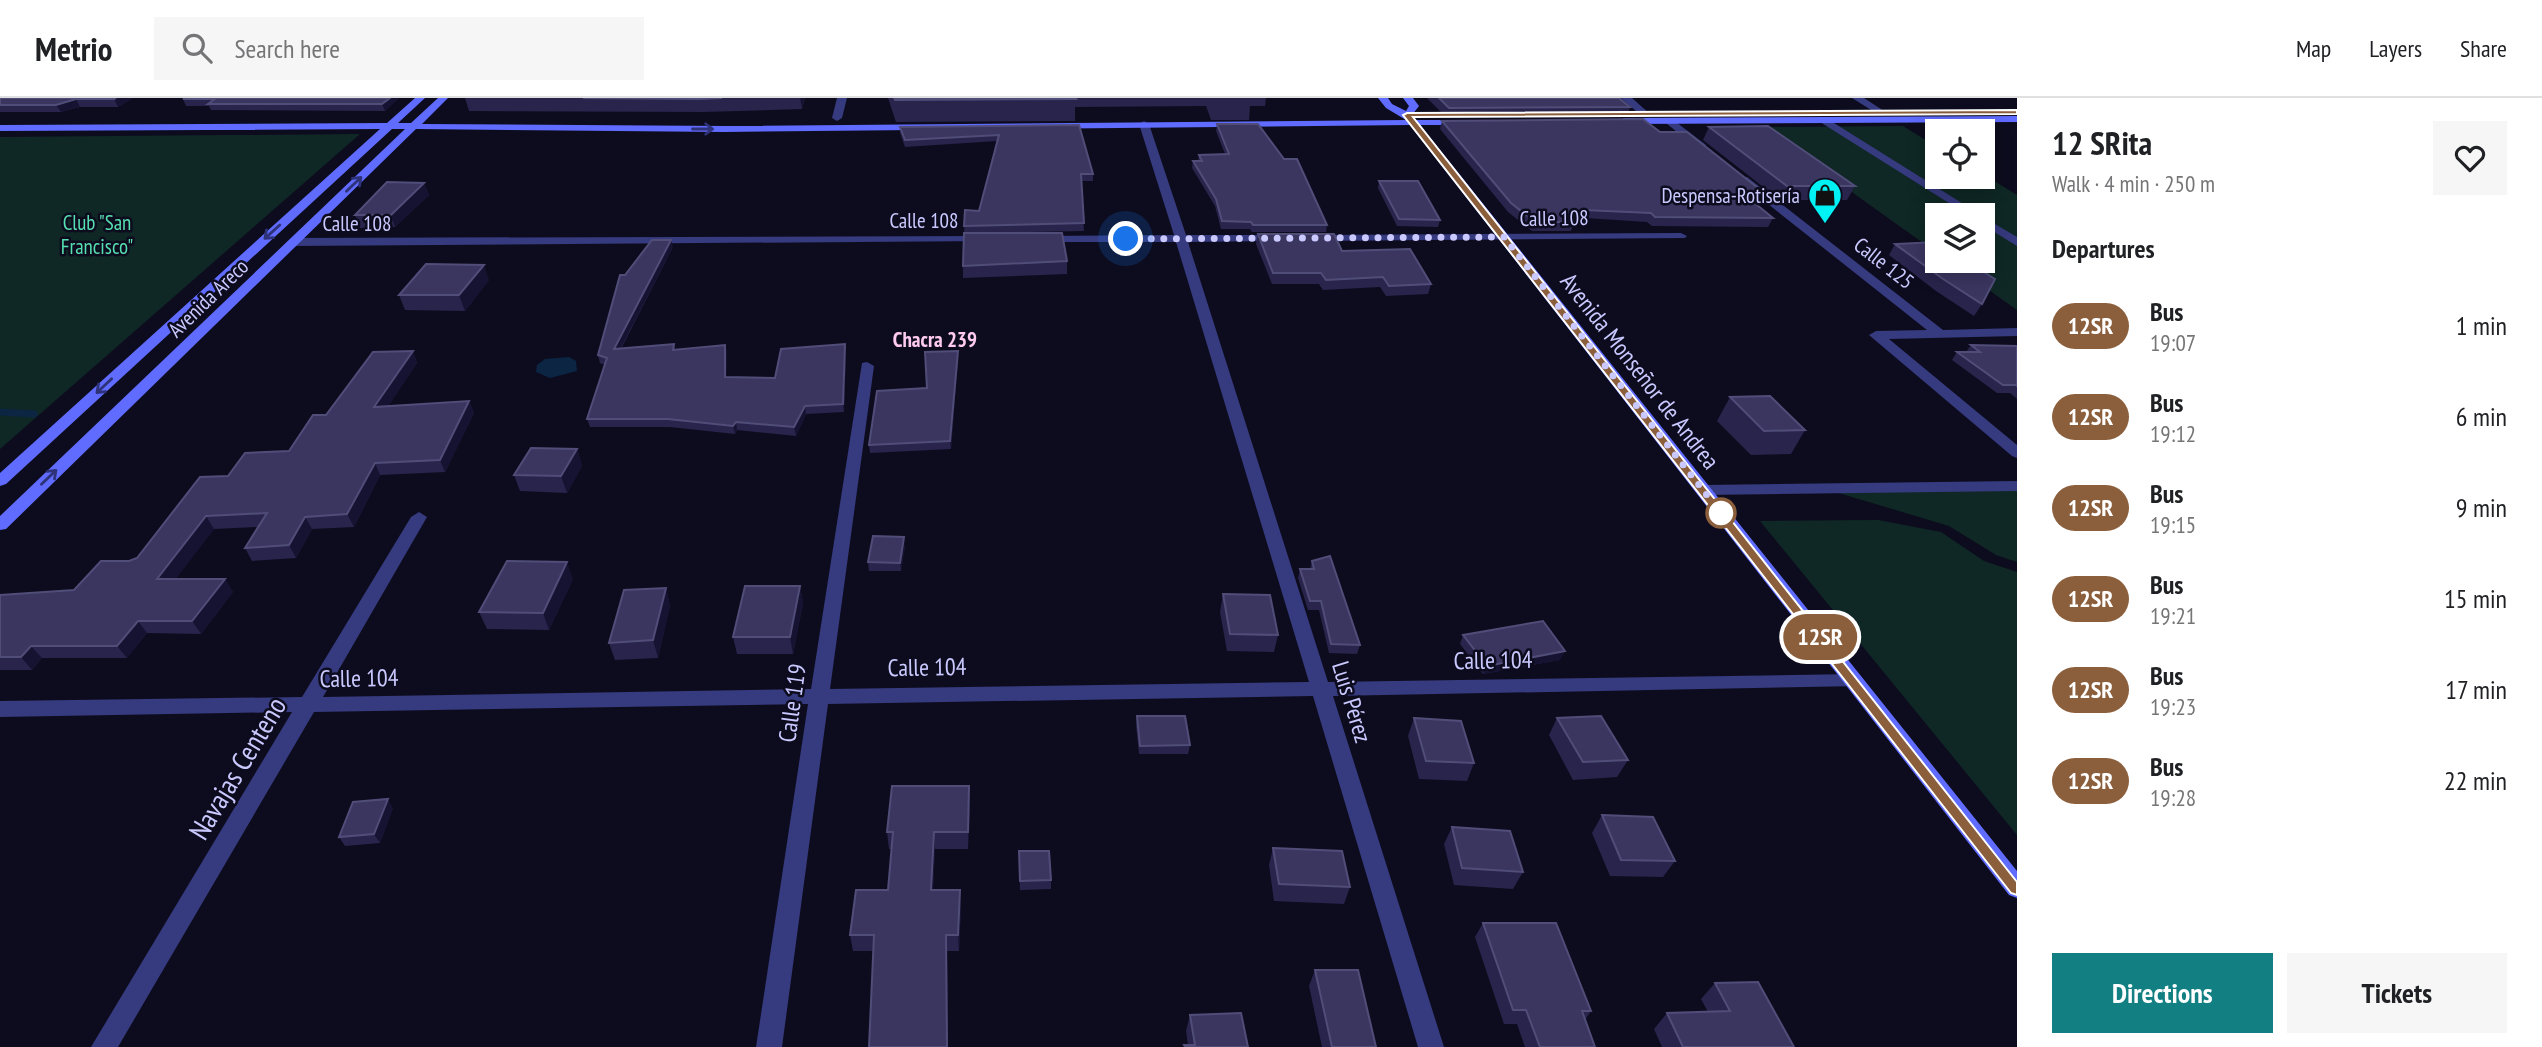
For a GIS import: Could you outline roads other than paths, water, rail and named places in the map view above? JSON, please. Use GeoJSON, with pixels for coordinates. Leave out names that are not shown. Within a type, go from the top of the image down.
{"type":"FeatureCollection","features":[{"type":"Feature","properties":{"kind":"main road","name":"Avenida Areco"},"geometry":{"type":"LineString","coordinates":[[0,481],[420,98]]}},
{"type":"Feature","properties":{"kind":"main road","name":"Avenida Areco"},"geometry":{"type":"LineString","coordinates":[[0,525],[443,98]]}},
{"type":"Feature","properties":{"kind":"main road","name":"Avenida Monseñor de Andrea"},"geometry":{"type":"LineString","coordinates":[[1383,98],[1389,106],[1410,119],[2017,888]]}},
{"type":"Feature","properties":{"kind":"main road"},"geometry":{"type":"LineString","coordinates":[[1408,98],[1414,106],[1410,119]]}},
{"type":"Feature","properties":{"kind":"main road"},"geometry":{"type":"LineString","coordinates":[[2017,112],[1879,111],[1646,115],[1618,118],[1669,121],[2017,119]]}},
{"type":"Feature","properties":{"kind":"main road"},"geometry":{"type":"LineString","coordinates":[[0,125],[837,118],[1410,119]]}},
{"type":"Feature","properties":{"kind":"main road"},"geometry":{"type":"LineString","coordinates":[[417,123],[724,129],[1477,118]]}},
{"type":"Feature","properties":{"kind":"street"},"geometry":{"type":"LineString","coordinates":[[837,118],[842,98]]}},
{"type":"Feature","properties":{"kind":"street"},"geometry":{"type":"LineString","coordinates":[[1626,98],[1646,115]]}},
{"type":"Feature","properties":{"kind":"street"},"geometry":{"type":"LineString","coordinates":[[1857,98],[1879,111]]}},
{"type":"Feature","properties":{"kind":"street"},"geometry":{"type":"LineString","coordinates":[[1823,120],[1956,203]]}},
{"type":"Feature","properties":{"kind":"street"},"geometry":{"type":"LineString","coordinates":[[1669,121],[1713,155]]}},
{"type":"Feature","properties":{"kind":"street"},"geometry":{"type":"LineString","coordinates":[[1144,124],[1181,239]]}},
{"type":"Feature","properties":{"kind":"street","name":"Calle 125"},"geometry":{"type":"LineString","coordinates":[[1734,172],[1940,334]]}},
{"type":"Feature","properties":{"kind":"street"},"geometry":{"type":"LineString","coordinates":[[1995,228],[2017,242]]}},
{"type":"Feature","properties":{"kind":"street","name":"Calle 108"},"geometry":{"type":"LineString","coordinates":[[1302,238],[1681,236]]}},
{"type":"Feature","properties":{"kind":"street"},"geometry":{"type":"LineString","coordinates":[[1031,239],[1289,238]]}},
{"type":"Feature","properties":{"kind":"street","name":"Calle 108"},"geometry":{"type":"LineString","coordinates":[[293,242],[1003,239]]}},
{"type":"Feature","properties":{"kind":"street","name":"Luis Pérez"},"geometry":{"type":"LineString","coordinates":[[1181,239],[1430,1047]]}},
{"type":"Feature","properties":{"kind":"street"},"geometry":{"type":"LineString","coordinates":[[2017,332],[1876,335],[2017,453]]}},
{"type":"Feature","properties":{"kind":"street","name":"Calle 119"},"geometry":{"type":"LineString","coordinates":[[769,1047],[867,366]]}},
{"type":"Feature","properties":{"kind":"street"},"geometry":{"type":"LineString","coordinates":[[1703,490],[2017,486]]}},
{"type":"Feature","properties":{"kind":"street","name":"Navajas Centeno"},"geometry":{"type":"LineString","coordinates":[[104,1047],[419,517]]}},
{"type":"Feature","properties":{"kind":"street","name":"Calle 104"},"geometry":{"type":"LineString","coordinates":[[0,709],[1854,681]]}},
{"type":"Feature","properties":{"kind":"water"},"geometry":{"type":"Polygon","coordinates":[[[569,357],[576,361],[577,371],[550,378],[536,372],[537,365],[545,359],[569,357]]]}},
{"type":"Feature","properties":{"kind":"waterway"},"geometry":{"type":"LineString","coordinates":[[0,412],[34,414]]}},
{"type":"Feature","properties":{"kind":"place","name":"Despensa-Rotisería"},"geometry":{"type":"Point","coordinates":[1825,225]}},
{"type":"Feature","properties":{"kind":"district","name":"Chacra 239"},"geometry":{"type":"Point","coordinates":[935,339]}},
{"type":"Feature","properties":{"kind":"park label","name":"Club \"San Francisco\""},"geometry":{"type":"Point","coordinates":[97,234]}}]}
